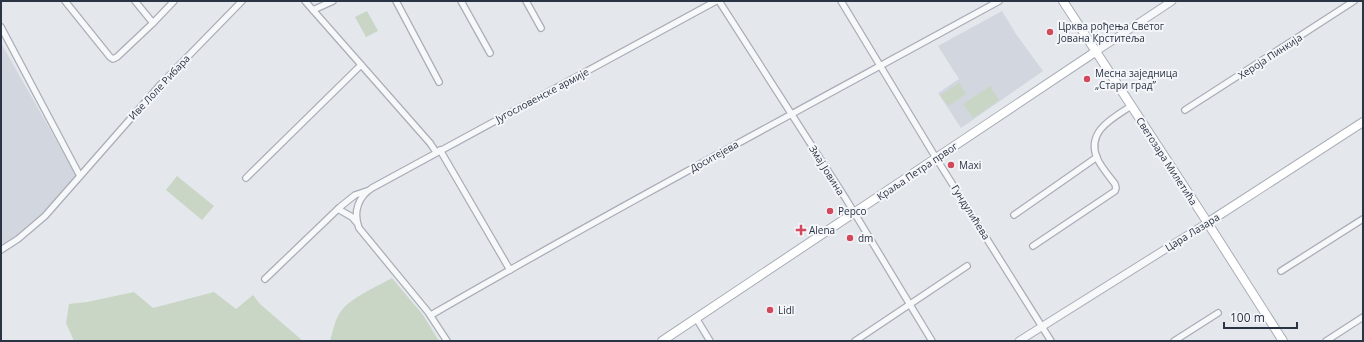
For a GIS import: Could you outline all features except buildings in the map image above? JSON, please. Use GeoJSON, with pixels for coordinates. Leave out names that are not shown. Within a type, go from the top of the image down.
{"type":"FeatureCollection","features":[{"type":"Feature","properties":{"kind":"main road","name":"Светозара Милетића"},"geometry":{"type":"LineString","coordinates":[[1063,1],[1283,341]]}},
{"type":"Feature","properties":{"kind":"main road","name":"Краља Петра првог"},"geometry":{"type":"LineString","coordinates":[[662,341],[1095,52]]}},
{"type":"Feature","properties":{"kind":"main road","name":"Цара Лазара"},"geometry":{"type":"LineString","coordinates":[[1207,223],[1363,122]]}},
{"type":"Feature","properties":{"kind":"street"},"geometry":{"type":"LineString","coordinates":[[65,1],[113,59],[153,23],[174,1]]}},
{"type":"Feature","properties":{"kind":"street"},"geometry":{"type":"LineString","coordinates":[[135,1],[153,23]]}},
{"type":"Feature","properties":{"kind":"street","name":"Иве Лоле Рибара"},"geometry":{"type":"LineString","coordinates":[[1,250],[38,223],[161,84],[242,1]]}},
{"type":"Feature","properties":{"kind":"street"},"geometry":{"type":"LineString","coordinates":[[305,1],[438,151],[510,270]]}},
{"type":"Feature","properties":{"kind":"street"},"geometry":{"type":"LineString","coordinates":[[313,10],[333,1]]}},
{"type":"Feature","properties":{"kind":"street"},"geometry":{"type":"LineString","coordinates":[[396,1],[439,82]]}},
{"type":"Feature","properties":{"kind":"street"},"geometry":{"type":"LineString","coordinates":[[461,1],[490,53]]}},
{"type":"Feature","properties":{"kind":"street"},"geometry":{"type":"LineString","coordinates":[[526,1],[541,28]]}},
{"type":"Feature","properties":{"kind":"street","name":"Змај Јовина"},"geometry":{"type":"LineString","coordinates":[[718,1],[792,113],[932,341]]}},
{"type":"Feature","properties":{"kind":"street","name":"Југословенске армије"},"geometry":{"type":"LineString","coordinates":[[265,279],[338,209],[355,195],[367,191],[438,151],[718,1]]}},
{"type":"Feature","properties":{"kind":"street","name":"Гундулићева"},"geometry":{"type":"LineString","coordinates":[[841,1],[936,158],[1051,341]]}},
{"type":"Feature","properties":{"kind":"street","name":"Доситејева"},"geometry":{"type":"LineString","coordinates":[[431,316],[510,270],[792,113],[999,1]]}},
{"type":"Feature","properties":{"kind":"street","name":"Краља Петра првог"},"geometry":{"type":"LineString","coordinates":[[1095,52],[1172,1]]}},
{"type":"Feature","properties":{"kind":"street","name":"Хероја Пинкија"},"geometry":{"type":"LineString","coordinates":[[1185,110],[1354,1]]}},
{"type":"Feature","properties":{"kind":"street"},"geometry":{"type":"LineString","coordinates":[[1,27],[80,176]]}},
{"type":"Feature","properties":{"kind":"street"},"geometry":{"type":"LineString","coordinates":[[246,178],[361,65]]}},
{"type":"Feature","properties":{"kind":"street"},"geometry":{"type":"LineString","coordinates":[[1033,246],[1115,191],[1115,184],[1097,157],[1095,143],[1100,129],[1131,106]]}},
{"type":"Feature","properties":{"kind":"street"},"geometry":{"type":"LineString","coordinates":[[1014,215],[1097,157]]}},
{"type":"Feature","properties":{"kind":"street","name":"Југословенске армије"},"geometry":{"type":"LineString","coordinates":[[357,223],[356,210],[360,199],[367,191]]}},
{"type":"Feature","properties":{"kind":"street"},"geometry":{"type":"LineString","coordinates":[[338,209],[352,217],[357,223],[363,233],[431,316],[447,341]]}},
{"type":"Feature","properties":{"kind":"street"},"geometry":{"type":"LineString","coordinates":[[1281,271],[1363,220]]}},
{"type":"Feature","properties":{"kind":"street","name":"Цара Лазара"},"geometry":{"type":"LineString","coordinates":[[1019,341],[1207,223]]}},
{"type":"Feature","properties":{"kind":"street"},"geometry":{"type":"LineString","coordinates":[[854,341],[967,266]]}},
{"type":"Feature","properties":{"kind":"street"},"geometry":{"type":"LineString","coordinates":[[1174,341],[1218,313]]}},
{"type":"Feature","properties":{"kind":"street"},"geometry":{"type":"LineString","coordinates":[[1326,341],[1363,317]]}},
{"type":"Feature","properties":{"kind":"street"},"geometry":{"type":"LineString","coordinates":[[696,318],[710,341]]}},
{"type":"Feature","properties":{"kind":"shaded area"},"geometry":{"type":"Polygon","coordinates":[[[1002,11],[1016,34],[1043,71],[961,128],[938,93],[959,79],[938,46],[1002,11]]]}},
{"type":"Feature","properties":{"kind":"shaded area"},"geometry":{"type":"Polygon","coordinates":[[[1,43],[77,177],[37,220],[19,235],[1,247],[1,43]]]}},
{"type":"Feature","properties":{"kind":"green space"},"geometry":{"type":"Polygon","coordinates":[[[367,11],[378,31],[366,37],[355,17],[367,11]]]}},
{"type":"Feature","properties":{"kind":"green space"},"geometry":{"type":"Polygon","coordinates":[[[959,83],[966,94],[948,106],[940,95],[959,83]]]}},
{"type":"Feature","properties":{"kind":"green space"},"geometry":{"type":"Polygon","coordinates":[[[990,86],[999,100],[973,118],[963,104],[990,86]]]}},
{"type":"Feature","properties":{"kind":"green space"},"geometry":{"type":"Polygon","coordinates":[[[177,176],[214,206],[202,220],[166,190],[177,176]]]}},
{"type":"Feature","properties":{"kind":"green space"},"geometry":{"type":"Polygon","coordinates":[[[392,278],[423,315],[439,341],[330,341],[334,325],[341,311],[351,301],[392,278]]]}},
{"type":"Feature","properties":{"kind":"green space"},"geometry":{"type":"Polygon","coordinates":[[[134,292],[153,308],[214,292],[236,309],[253,295],[260,304],[303,341],[74,341],[66,323],[69,304],[87,302],[134,292]]]}},
{"type":"Feature","properties":{"kind":"place","name":"Црква рођења Светог Јована Крститеља"},"geometry":{"type":"Point","coordinates":[1050,32]}},
{"type":"Feature","properties":{"kind":"place","name":"Месна заједница „Стари град”"},"geometry":{"type":"Point","coordinates":[1087,79]}},
{"type":"Feature","properties":{"kind":"place","name":"Maxi"},"geometry":{"type":"Point","coordinates":[951,165]}},
{"type":"Feature","properties":{"kind":"place","name":"Pepco"},"geometry":{"type":"Point","coordinates":[830,211]}},
{"type":"Feature","properties":{"kind":"place","name":"Alena"},"geometry":{"type":"Point","coordinates":[801,230]}},
{"type":"Feature","properties":{"kind":"place","name":"dm"},"geometry":{"type":"Point","coordinates":[850,238]}},
{"type":"Feature","properties":{"kind":"place","name":"Lidl"},"geometry":{"type":"Point","coordinates":[770,310]}}]}
